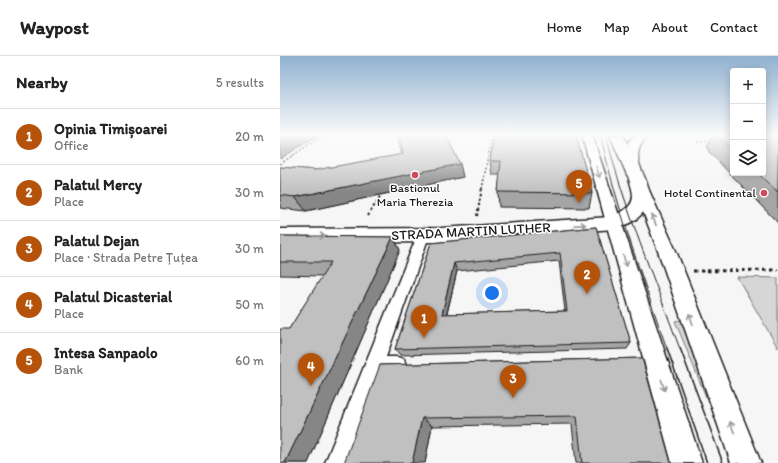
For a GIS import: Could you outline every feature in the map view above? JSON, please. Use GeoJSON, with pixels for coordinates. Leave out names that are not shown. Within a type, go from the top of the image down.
{"type":"FeatureCollection","features":[{"type":"Feature","properties":{"kind":"main road"},"geometry":{"type":"LineString","coordinates":[[625,154],[637,180]]}},
{"type":"Feature","properties":{"kind":"main road","name":"STRADA MARTIN LUTHER"},"geometry":{"type":"LineString","coordinates":[[280,236],[423,236],[614,223],[638,208],[641,200],[630,154]]}},
{"type":"Feature","properties":{"kind":"street"},"geometry":{"type":"LineString","coordinates":[[593,154],[614,223],[645,360],[687,463]]}},
{"type":"Feature","properties":{"kind":"street"},"geometry":{"type":"LineString","coordinates":[[637,180],[666,251],[746,463]]}},
{"type":"Feature","properties":{"kind":"street"},"geometry":{"type":"LineString","coordinates":[[337,463],[423,236]]}},
{"type":"Feature","properties":{"kind":"street"},"geometry":{"type":"LineString","coordinates":[[374,367],[413,365]]}},
{"type":"Feature","properties":{"kind":"path"},"geometry":{"type":"LineString","coordinates":[[280,164],[294,154]]}},
{"type":"Feature","properties":{"kind":"path"},"geometry":{"type":"LineString","coordinates":[[401,154],[402,160]]}},
{"type":"Feature","properties":{"kind":"path"},"geometry":{"type":"LineString","coordinates":[[477,216],[488,154]]}},
{"type":"Feature","properties":{"kind":"path"},"geometry":{"type":"LineString","coordinates":[[280,160],[285,160]]}},
{"type":"Feature","properties":{"kind":"path"},"geometry":{"type":"LineString","coordinates":[[368,216],[380,195]]}},
{"type":"Feature","properties":{"kind":"path"},"geometry":{"type":"LineString","coordinates":[[691,271],[778,270]]}},
{"type":"Feature","properties":{"kind":"shaded area"},"geometry":{"type":"Polygon","coordinates":[[[737,277],[778,278],[778,348],[737,277]]]}},
{"type":"Feature","properties":{"kind":"shaded area"},"geometry":{"type":"Polygon","coordinates":[[[682,320],[698,363],[706,397],[675,321],[682,320]]]}},
{"type":"Feature","properties":{"kind":"building"},"geometry":{"type":"Polygon","coordinates":[[[403,154],[455,154],[460,164],[295,197],[280,195],[280,167],[315,170],[403,154]]]}},
{"type":"Feature","properties":{"kind":"building"},"geometry":{"type":"Polygon","coordinates":[[[491,154],[581,154],[592,193],[498,192],[501,161],[490,161],[491,154]]]}},
{"type":"Feature","properties":{"kind":"building"},"geometry":{"type":"Polygon","coordinates":[[[766,154],[778,154],[778,192],[760,176],[766,176],[766,154]]]}},
{"type":"Feature","properties":{"kind":"building"},"geometry":{"type":"Polygon","coordinates":[[[596,227],[631,343],[395,349],[431,243],[596,227]],[[560,253],[454,263],[442,314],[567,311],[560,253]]]}},
{"type":"Feature","properties":{"kind":"building"},"geometry":{"type":"Polygon","coordinates":[[[280,236],[393,237],[285,463],[280,463],[280,329],[289,329],[331,262],[280,262],[280,236]]]}},
{"type":"Feature","properties":{"kind":"building"},"geometry":{"type":"Polygon","coordinates":[[[642,358],[671,463],[582,463],[577,416],[422,418],[412,463],[344,463],[380,365],[642,358]]]}},
{"type":"Feature","properties":{"kind":"tram line"},"geometry":{"type":"LineString","coordinates":[[605,154],[623,217],[667,349]]}},
{"type":"Feature","properties":{"kind":"tram line"},"geometry":{"type":"LineString","coordinates":[[611,154],[630,216],[680,349]]}},
{"type":"Feature","properties":{"kind":"tram line"},"geometry":{"type":"LineString","coordinates":[[667,348],[707,463]]}},
{"type":"Feature","properties":{"kind":"tram line"},"geometry":{"type":"LineString","coordinates":[[680,348],[723,463]]}},
{"type":"Feature","properties":{"kind":"place","name":"Bastionul Maria Therezia"},"geometry":{"type":"Point","coordinates":[415,175]}},
{"type":"Feature","properties":{"kind":"place","name":"Hotel Continental"},"geometry":{"type":"Point","coordinates":[764,193]}},
{"type":"Feature","properties":{"kind":"place","name":"Intesa Sanpaolo"},"geometry":{"type":"Point","coordinates":[579,203]}},
{"type":"Feature","properties":{"kind":"place","name":"Palatul Mercy"},"geometry":{"type":"Point","coordinates":[587,294]}},
{"type":"Feature","properties":{"kind":"place","name":"Opinia Timișoarei"},"geometry":{"type":"Point","coordinates":[424,338]}},
{"type":"Feature","properties":{"kind":"place","name":"Palatul Dicasterial"},"geometry":{"type":"Point","coordinates":[311,386]}},
{"type":"Feature","properties":{"kind":"place","name":"Palatul Dejan"},"geometry":{"type":"Point","coordinates":[513,398]}}]}
